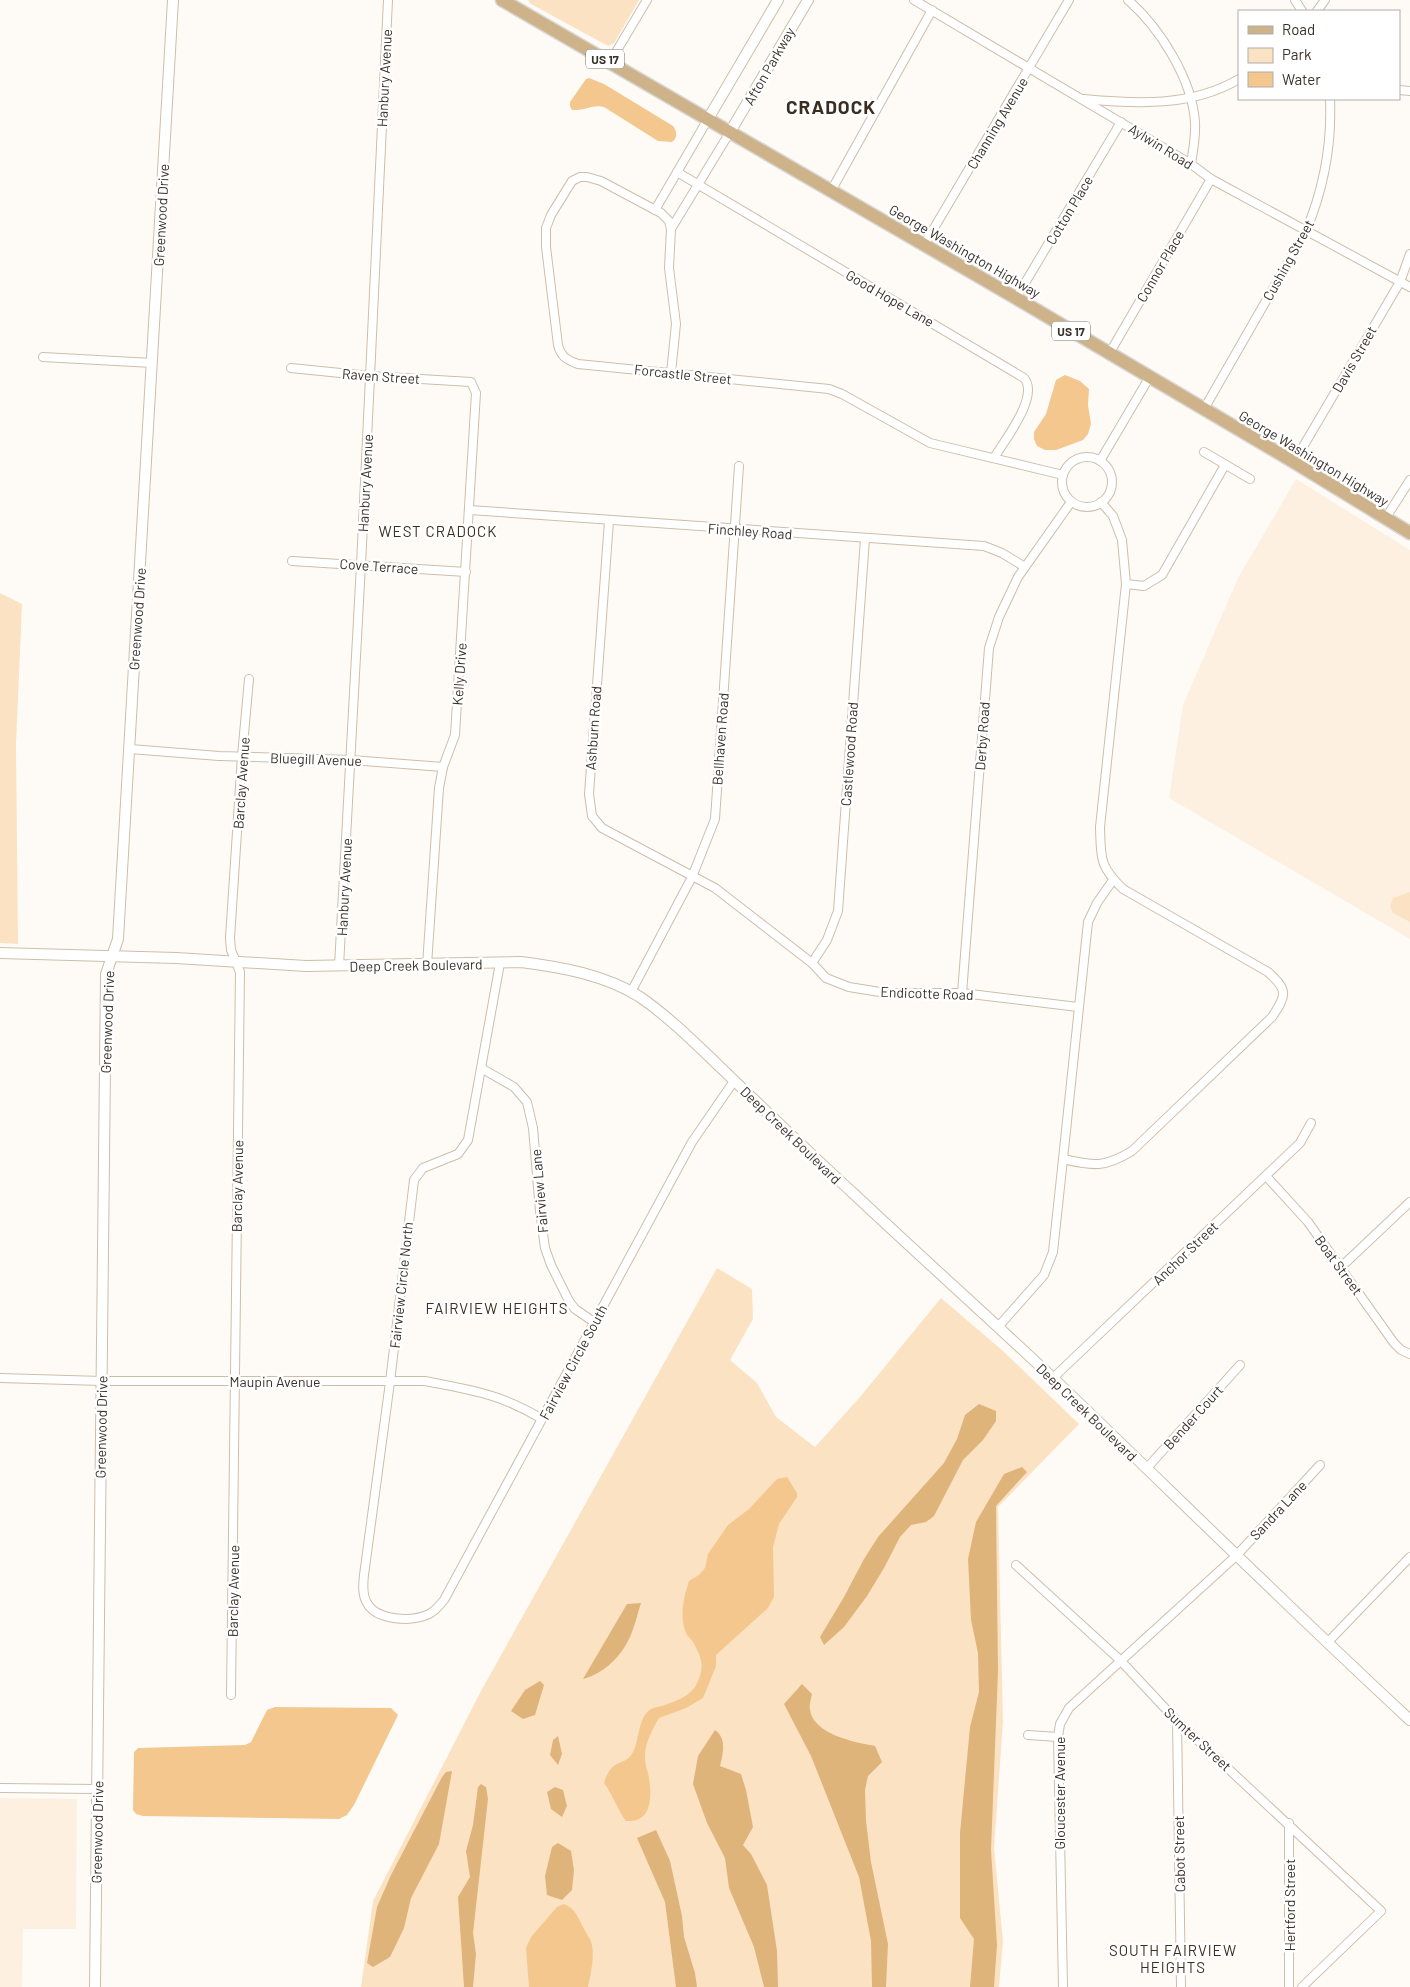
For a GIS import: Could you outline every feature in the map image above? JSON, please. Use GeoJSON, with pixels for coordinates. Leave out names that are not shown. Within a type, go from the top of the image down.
{"type":"FeatureCollection","features":[{"type":"Feature","properties":{"kind":"main road","name":"George Washington Highway"},"geometry":{"type":"LineString","coordinates":[[510,2],[1294,462],[1410,533]]}},
{"type":"Feature","properties":{"kind":"street","name":"Greenwood Drive"},"geometry":{"type":"LineString","coordinates":[[95,1987],[106,974],[118,939],[173,0]]}},
{"type":"Feature","properties":{"kind":"street","name":"Hanbury Avenue"},"geometry":{"type":"LineString","coordinates":[[339,966],[361,564],[388,0]]}},
{"type":"Feature","properties":{"kind":"street"},"geometry":{"type":"LineString","coordinates":[[610,62],[646,0]]}},
{"type":"Feature","properties":{"kind":"street","name":"Afton Parkway"},"geometry":{"type":"LineString","coordinates":[[708,119],[778,0]]}},
{"type":"Feature","properties":{"kind":"street","name":"Afton Parkway"},"geometry":{"type":"LineString","coordinates":[[730,132],[808,0]]}},
{"type":"Feature","properties":{"kind":"street","name":"Aylwin Road"},"geometry":{"type":"LineString","coordinates":[[914,0],[1191,164],[1211,179],[1410,287]]}},
{"type":"Feature","properties":{"kind":"street","name":"Channing Avenue"},"geometry":{"type":"LineString","coordinates":[[924,245],[1030,69],[1069,0]]}},
{"type":"Feature","properties":{"kind":"street"},"geometry":{"type":"LineString","coordinates":[[1128,0],[1160,35],[1177,64],[1191,98],[1195,122],[1191,164]]}},
{"type":"Feature","properties":{"kind":"street"},"geometry":{"type":"LineString","coordinates":[[831,191],[932,10]]}},
{"type":"Feature","properties":{"kind":"street"},"geometry":{"type":"LineString","coordinates":[[1082,99],[1123,103],[1159,102],[1191,98],[1238,79]]}},
{"type":"Feature","properties":{"kind":"street","name":"Cushing Street"},"geometry":{"type":"LineString","coordinates":[[1204,409],[1306,231],[1317,206],[1327,165],[1331,126],[1330,100]]}},
{"type":"Feature","properties":{"kind":"street"},"geometry":{"type":"LineString","coordinates":[[671,373],[676,324],[669,268],[671,229],[669,221],[665,216],[655,210],[708,119]]}},
{"type":"Feature","properties":{"kind":"street","name":"Cotton Place"},"geometry":{"type":"LineString","coordinates":[[1016,298],[1121,122]]}},
{"type":"Feature","properties":{"kind":"street"},"geometry":{"type":"LineString","coordinates":[[671,229],[730,132]]}},
{"type":"Feature","properties":{"kind":"street","name":"Good Hope Lane"},"geometry":{"type":"LineString","coordinates":[[677,172],[1024,378],[1029,388],[1028,400],[994,458]]}},
{"type":"Feature","properties":{"kind":"street","name":"Forcastle Street"},"geometry":{"type":"LineString","coordinates":[[655,210],[601,181],[594,178],[580,177],[572,181],[551,215],[546,228],[546,247],[558,345],[560,352],[567,360],[578,364],[829,389],[842,394],[930,443],[1063,475]]}},
{"type":"Feature","properties":{"kind":"street","name":"Connor Place"},"geometry":{"type":"LineString","coordinates":[[1109,354],[1211,179]]}},
{"type":"Feature","properties":{"kind":"street","name":"Davis Street"},"geometry":{"type":"LineString","coordinates":[[1294,462],[1400,282],[1410,254]]}},
{"type":"Feature","properties":{"kind":"street"},"geometry":{"type":"LineString","coordinates":[[43,357],[152,363]]}},
{"type":"Feature","properties":{"kind":"street","name":"Raven Street"},"geometry":{"type":"LineString","coordinates":[[290,368],[370,376],[471,382]]}},
{"type":"Feature","properties":{"kind":"street"},"geometry":{"type":"LineString","coordinates":[[1100,461],[1149,378]]}},
{"type":"Feature","properties":{"kind":"street","name":"Kelly Drive"},"geometry":{"type":"LineString","coordinates":[[426,965],[439,788],[443,767],[455,735],[476,393],[471,382]]}},
{"type":"Feature","properties":{"kind":"street"},"geometry":{"type":"LineString","coordinates":[[1204,452],[1250,479]]}},
{"type":"Feature","properties":{"kind":"street"},"geometry":{"type":"LineString","coordinates":[[1086,457],[1100,461],[1110,474],[1110,490],[1101,502],[1086,507],[1072,502],[1063,490],[1063,475],[1066,468],[1078,459],[1086,457]]}},
{"type":"Feature","properties":{"kind":"street"},"geometry":{"type":"LineString","coordinates":[[1126,584],[1144,586],[1162,575],[1225,465]]}},
{"type":"Feature","properties":{"kind":"street","name":"Bellhaven Road"},"geometry":{"type":"LineString","coordinates":[[631,992],[692,877],[715,819],[739,466]]}},
{"type":"Feature","properties":{"kind":"street"},"geometry":{"type":"LineString","coordinates":[[1385,519],[1410,480]]}},
{"type":"Feature","properties":{"kind":"street","name":"Derby Road"},"geometry":{"type":"LineString","coordinates":[[962,994],[989,648],[999,617],[1018,577],[1072,502]]}},
{"type":"Feature","properties":{"kind":"street"},"geometry":{"type":"LineString","coordinates":[[1063,1160],[1090,1165],[1115,1162],[1132,1151],[1272,1017],[1281,1004],[1284,993],[1281,984],[1268,972],[1123,889],[1109,876],[1101,860],[1100,827],[1126,584],[1122,540],[1113,516],[1101,502]]}},
{"type":"Feature","properties":{"kind":"street","name":"Finchley Road"},"geometry":{"type":"LineString","coordinates":[[470,510],[984,546],[1002,553],[1025,567]]}},
{"type":"Feature","properties":{"kind":"street","name":"Ashburn Road"},"geometry":{"type":"LineString","coordinates":[[609,521],[588,794],[592,816],[602,828],[692,877]]}},
{"type":"Feature","properties":{"kind":"street","name":"Castlewood Road"},"geometry":{"type":"LineString","coordinates":[[812,963],[827,940],[838,911],[864,539]]}},
{"type":"Feature","properties":{"kind":"street","name":"Cove Terrace"},"geometry":{"type":"LineString","coordinates":[[292,561],[466,572]]}},
{"type":"Feature","properties":{"kind":"street","name":"Barclay Avenue"},"geometry":{"type":"LineString","coordinates":[[231,1695],[240,972],[231,950],[230,938],[249,679]]}},
{"type":"Feature","properties":{"kind":"street","name":"Bluegill Avenue"},"geometry":{"type":"LineString","coordinates":[[130,749],[351,760],[443,767]]}},
{"type":"Feature","properties":{"kind":"street","name":"Endicotte Road"},"geometry":{"type":"LineString","coordinates":[[692,877],[715,888],[729,898],[812,963],[826,978],[849,987],[886,993],[962,994],[1078,1007]]}},
{"type":"Feature","properties":{"kind":"street"},"geometry":{"type":"LineString","coordinates":[[998,1327],[1044,1275],[1052,1252],[1088,922],[1097,903],[1113,880]]}},
{"type":"Feature","properties":{"kind":"street","name":"Deep Creek Boulevard"},"geometry":{"type":"LineString","coordinates":[[0,953],[236,961],[306,966],[521,962],[552,966],[618,985],[631,992],[677,1026],[835,1177],[1053,1378],[1236,1556],[1410,1720]]}},
{"type":"Feature","properties":{"kind":"street","name":"Fairview Circle North"},"geometry":{"type":"LineString","coordinates":[[396,1618],[382,1615],[373,1610],[366,1602],[363,1590],[414,1180],[423,1168],[452,1157],[462,1149],[468,1140],[500,963]]}},
{"type":"Feature","properties":{"kind":"street","name":"Fairview Lane"},"geometry":{"type":"LineString","coordinates":[[481,1068],[514,1087],[527,1102],[533,1128],[545,1248],[551,1265],[569,1301],[575,1309],[594,1322]]}},
{"type":"Feature","properties":{"kind":"street","name":"Fairview Circle South"},"geometry":{"type":"LineString","coordinates":[[396,1618],[415,1618],[430,1614],[444,1600],[692,1142],[734,1081]]}},
{"type":"Feature","properties":{"kind":"street","name":"Anchor Street"},"geometry":{"type":"LineString","coordinates":[[1053,1378],[1300,1143],[1311,1123]]}},
{"type":"Feature","properties":{"kind":"street","name":"Boat Street"},"geometry":{"type":"LineString","coordinates":[[1266,1176],[1308,1222],[1394,1343],[1401,1350],[1410,1354]]}},
{"type":"Feature","properties":{"kind":"street"},"geometry":{"type":"LineString","coordinates":[[1341,1267],[1410,1202]]}},
{"type":"Feature","properties":{"kind":"street","name":"Bender Court"},"geometry":{"type":"LineString","coordinates":[[1146,1469],[1240,1365]]}},
{"type":"Feature","properties":{"kind":"street","name":"Maupin Avenue"},"geometry":{"type":"LineString","coordinates":[[0,1378],[235,1382],[425,1381],[474,1390],[520,1405],[542,1419]]}},
{"type":"Feature","properties":{"kind":"street","name":"Sandra Lane"},"geometry":{"type":"LineString","coordinates":[[1236,1556],[1320,1465]]}},
{"type":"Feature","properties":{"kind":"street","name":"Gloucester Avenue"},"geometry":{"type":"LineString","coordinates":[[1063,1987],[1058,1736],[1060,1724],[1069,1708],[1236,1556]]}},
{"type":"Feature","properties":{"kind":"street"},"geometry":{"type":"LineString","coordinates":[[1327,1643],[1410,1557]]}},
{"type":"Feature","properties":{"kind":"street","name":"Sumter Street"},"geometry":{"type":"LineString","coordinates":[[1016,1565],[1120,1660],[1177,1721],[1289,1823],[1381,1911],[1302,1987]]}},
{"type":"Feature","properties":{"kind":"street","name":"Cabot Street"},"geometry":{"type":"LineString","coordinates":[[1177,1721],[1181,1987]]}},
{"type":"Feature","properties":{"kind":"street"},"geometry":{"type":"LineString","coordinates":[[1028,1735],[1058,1736]]}},
{"type":"Feature","properties":{"kind":"street"},"geometry":{"type":"LineString","coordinates":[[0,1788],[97,1789]]}},
{"type":"Feature","properties":{"kind":"street","name":"Hertford Street"},"geometry":{"type":"LineString","coordinates":[[1289,1823],[1289,1987]]}},
{"type":"Feature","properties":{"kind":"shaded area"},"geometry":{"type":"Polygon","coordinates":[[[1296,479],[1410,550],[1410,939],[1169,798],[1183,705],[1238,578],[1296,479]]]}},
{"type":"Feature","properties":{"kind":"shaded area"},"geometry":{"type":"Polygon","coordinates":[[[979,1404],[996,1411],[996,1421],[983,1440],[963,1460],[934,1516],[926,1522],[911,1525],[900,1537],[867,1596],[844,1627],[824,1645],[820,1637],[878,1537],[944,1463],[957,1439],[965,1415],[979,1404]]]}},
{"type":"Feature","properties":{"kind":"shaded area"},"geometry":{"type":"Polygon","coordinates":[[[1022,1467],[1027,1472],[996,1506],[998,1671],[991,1850],[997,1945],[994,1987],[970,1987],[974,1939],[960,1918],[960,1833],[970,1727],[979,1692],[978,1653],[971,1620],[968,1559],[976,1522],[1004,1474],[1022,1467]]]}},
{"type":"Feature","properties":{"kind":"shaded area"},"geometry":{"type":"Polygon","coordinates":[[[641,1603],[630,1637],[620,1654],[603,1670],[583,1679],[627,1604],[641,1603]]]}},
{"type":"Feature","properties":{"kind":"shaded area"},"geometry":{"type":"Polygon","coordinates":[[[540,1681],[544,1685],[535,1715],[523,1719],[511,1711],[525,1690],[540,1681]]]}},
{"type":"Feature","properties":{"kind":"shaded area"},"geometry":{"type":"Polygon","coordinates":[[[802,1684],[812,1694],[810,1710],[813,1718],[819,1725],[836,1736],[875,1746],[882,1762],[868,1776],[865,1790],[866,1821],[871,1862],[888,1944],[886,1987],[872,1987],[871,1941],[859,1877],[811,1756],[784,1704],[802,1684]]]}},
{"type":"Feature","properties":{"kind":"shaded area"},"geometry":{"type":"Polygon","coordinates":[[[715,1730],[719,1733],[723,1742],[720,1766],[741,1774],[746,1790],[753,1827],[743,1845],[751,1854],[767,1885],[777,1951],[778,1987],[764,1987],[754,1947],[729,1888],[725,1858],[707,1823],[693,1784],[698,1756],[715,1730]]]}},
{"type":"Feature","properties":{"kind":"shaded area"},"geometry":{"type":"Polygon","coordinates":[[[558,1736],[562,1754],[558,1765],[550,1755],[553,1740],[558,1736]]]}},
{"type":"Feature","properties":{"kind":"shaded area"},"geometry":{"type":"Polygon","coordinates":[[[452,1771],[439,1844],[411,1898],[404,1928],[390,1957],[373,1967],[367,1963],[377,1907],[391,1875],[442,1777],[446,1772],[452,1771]]]}},
{"type":"Feature","properties":{"kind":"shaded area"},"geometry":{"type":"Polygon","coordinates":[[[481,1784],[486,1787],[488,1799],[473,1933],[476,1954],[473,1987],[464,1987],[458,1897],[470,1877],[466,1851],[473,1825],[478,1787],[481,1784]]]}},
{"type":"Feature","properties":{"kind":"shaded area"},"geometry":{"type":"Polygon","coordinates":[[[555,1787],[563,1790],[567,1806],[562,1817],[551,1809],[547,1792],[555,1787]]]}},
{"type":"Feature","properties":{"kind":"shaded area"},"geometry":{"type":"Polygon","coordinates":[[[0,1798],[77,1799],[76,1929],[23,1929],[22,1987],[0,1987],[0,1798]]]}},
{"type":"Feature","properties":{"kind":"shaded area"},"geometry":{"type":"Polygon","coordinates":[[[656,1830],[670,1861],[682,1916],[684,1937],[695,1973],[697,1987],[676,1987],[665,1902],[637,1838],[656,1830]]]}},
{"type":"Feature","properties":{"kind":"shaded area"},"geometry":{"type":"Polygon","coordinates":[[[558,1843],[571,1851],[574,1870],[572,1890],[562,1900],[547,1895],[545,1876],[552,1847],[558,1843]]]}},
{"type":"Feature","properties":{"kind":"green space"},"geometry":{"type":"Polygon","coordinates":[[[528,0],[639,0],[614,43],[608,46],[531,4],[528,0]]]}},
{"type":"Feature","properties":{"kind":"green space"},"geometry":{"type":"Polygon","coordinates":[[[0,593],[22,604],[16,744],[18,944],[0,943],[0,593]]]}},
{"type":"Feature","properties":{"kind":"green space"},"geometry":{"type":"Polygon","coordinates":[[[1410,892],[1410,922],[1393,913],[1390,906],[1393,898],[1410,892]]]}},
{"type":"Feature","properties":{"kind":"green space"},"geometry":{"type":"Polygon","coordinates":[[[717,1268],[752,1289],[753,1319],[730,1360],[757,1383],[776,1417],[815,1447],[860,1397],[941,1298],[1003,1351],[1079,1424],[998,1507],[1003,1722],[994,1848],[1003,1941],[999,1987],[361,1987],[373,1901],[481,1691],[717,1268]]]}},
{"type":"Feature","properties":{"kind":"water"},"geometry":{"type":"Polygon","coordinates":[[[589,78],[604,84],[673,126],[676,134],[675,139],[672,142],[658,141],[604,107],[596,106],[572,110],[570,102],[586,79],[589,78]]]}},
{"type":"Feature","properties":{"kind":"water"},"geometry":{"type":"Polygon","coordinates":[[[1065,375],[1080,381],[1089,389],[1088,405],[1091,424],[1088,434],[1083,440],[1056,450],[1045,450],[1037,446],[1034,432],[1046,414],[1056,380],[1065,375]]]}},
{"type":"Feature","properties":{"kind":"water"},"geometry":{"type":"Polygon","coordinates":[[[787,1477],[797,1493],[797,1497],[779,1524],[773,1547],[774,1597],[768,1608],[716,1655],[716,1666],[703,1698],[686,1708],[659,1718],[649,1738],[645,1754],[650,1785],[648,1807],[641,1818],[635,1821],[626,1821],[604,1783],[607,1775],[614,1766],[625,1761],[632,1754],[646,1713],[652,1708],[673,1702],[688,1694],[692,1691],[700,1676],[702,1666],[700,1657],[687,1634],[683,1620],[684,1600],[689,1581],[699,1575],[705,1568],[708,1554],[728,1525],[749,1509],[777,1479],[787,1477]]]}},
{"type":"Feature","properties":{"kind":"water"},"geometry":{"type":"Polygon","coordinates":[[[275,1707],[391,1708],[398,1715],[354,1805],[347,1815],[339,1819],[143,1816],[136,1814],[133,1810],[134,1752],[138,1748],[245,1745],[251,1742],[267,1710],[275,1707]]]}},
{"type":"Feature","properties":{"kind":"water"},"geometry":{"type":"Polygon","coordinates":[[[564,1904],[575,1912],[592,1944],[592,1963],[588,1987],[529,1987],[526,1948],[531,1937],[557,1907],[564,1904]]]}},
{"type":"Feature","properties":{"kind":"district","name":"CRADOCK"},"geometry":{"type":"Point","coordinates":[831,106]}},
{"type":"Feature","properties":{"kind":"district","name":"WEST CRADOCK"},"geometry":{"type":"Point","coordinates":[438,531]}},
{"type":"Feature","properties":{"kind":"district","name":"FAIRVIEW HEIGHTS"},"geometry":{"type":"Point","coordinates":[497,1308]}},
{"type":"Feature","properties":{"kind":"district","name":"SOUTH FAIRVIEW HEIGHTS"},"geometry":{"type":"Point","coordinates":[1173,1958]}}]}
